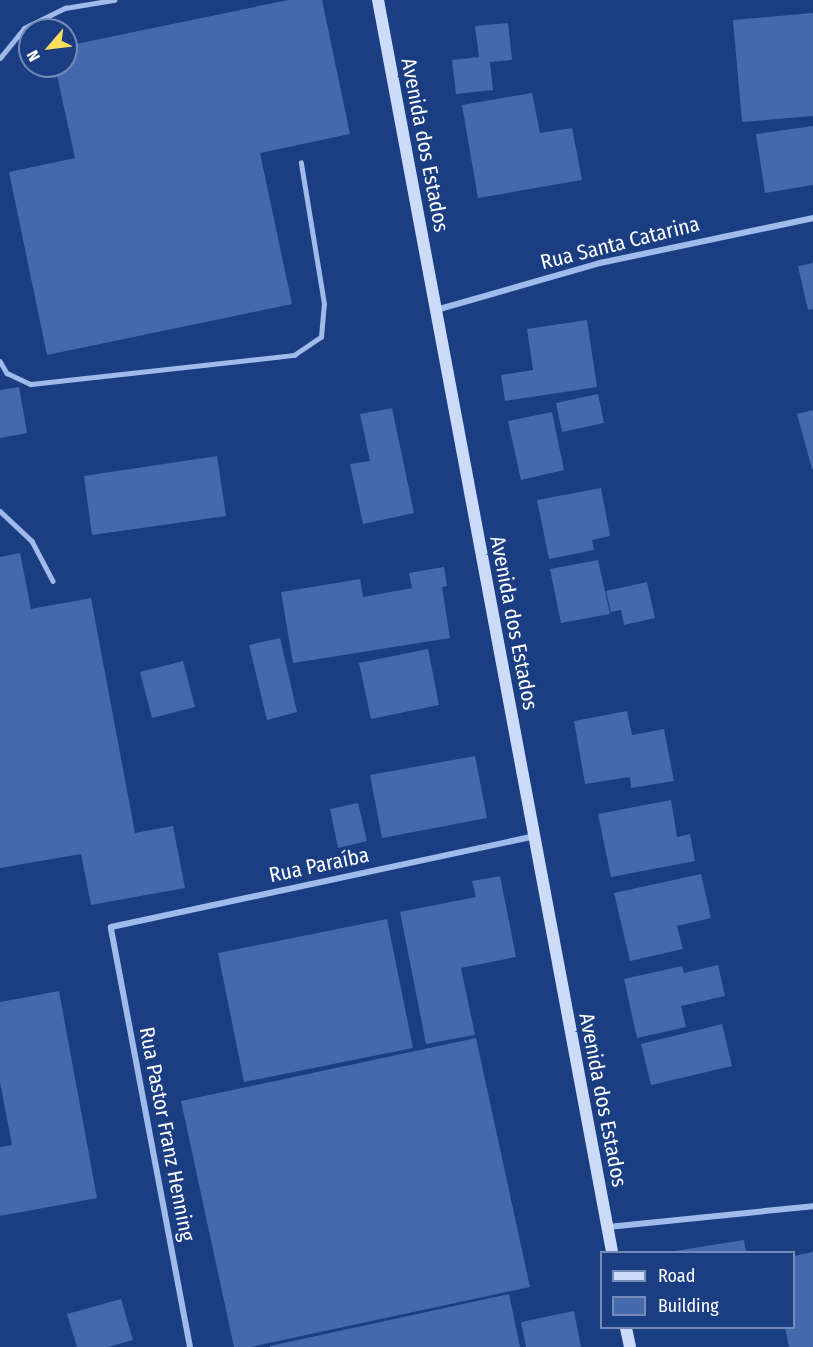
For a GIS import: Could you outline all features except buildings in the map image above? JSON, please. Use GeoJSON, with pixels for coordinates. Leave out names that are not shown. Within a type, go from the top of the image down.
{"type":"FeatureCollection","features":[{"type":"Feature","properties":{"kind":"street","name":"Avenida dos Estados"},"geometry":{"type":"LineString","coordinates":[[378,0],[612,1251]]}},
{"type":"Feature","properties":{"kind":"street","name":"Rua Santa Catarina"},"geometry":{"type":"LineString","coordinates":[[436,310],[600,263],[813,218]]}},
{"type":"Feature","properties":{"kind":"street","name":"Rua Paraíba"},"geometry":{"type":"LineString","coordinates":[[111,927],[534,836]]}},
{"type":"Feature","properties":{"kind":"street","name":"Rua Pastor Franz Henning"},"geometry":{"type":"LineString","coordinates":[[111,927],[190,1347]]}},
{"type":"Feature","properties":{"kind":"street"},"geometry":{"type":"LineString","coordinates":[[607,1227],[813,1206]]}},
{"type":"Feature","properties":{"kind":"street"},"geometry":{"type":"LineString","coordinates":[[626,1329],[630,1347]]}},
{"type":"Feature","properties":{"kind":"lane"},"geometry":{"type":"LineString","coordinates":[[0,58],[24,28],[65,8],[114,0]]}},
{"type":"Feature","properties":{"kind":"lane"},"geometry":{"type":"LineString","coordinates":[[0,362],[7,373],[31,384],[294,355],[321,337],[324,304],[301,163]]}},
{"type":"Feature","properties":{"kind":"lane"},"geometry":{"type":"LineString","coordinates":[[0,511],[32,541],[53,581]]}}]}
